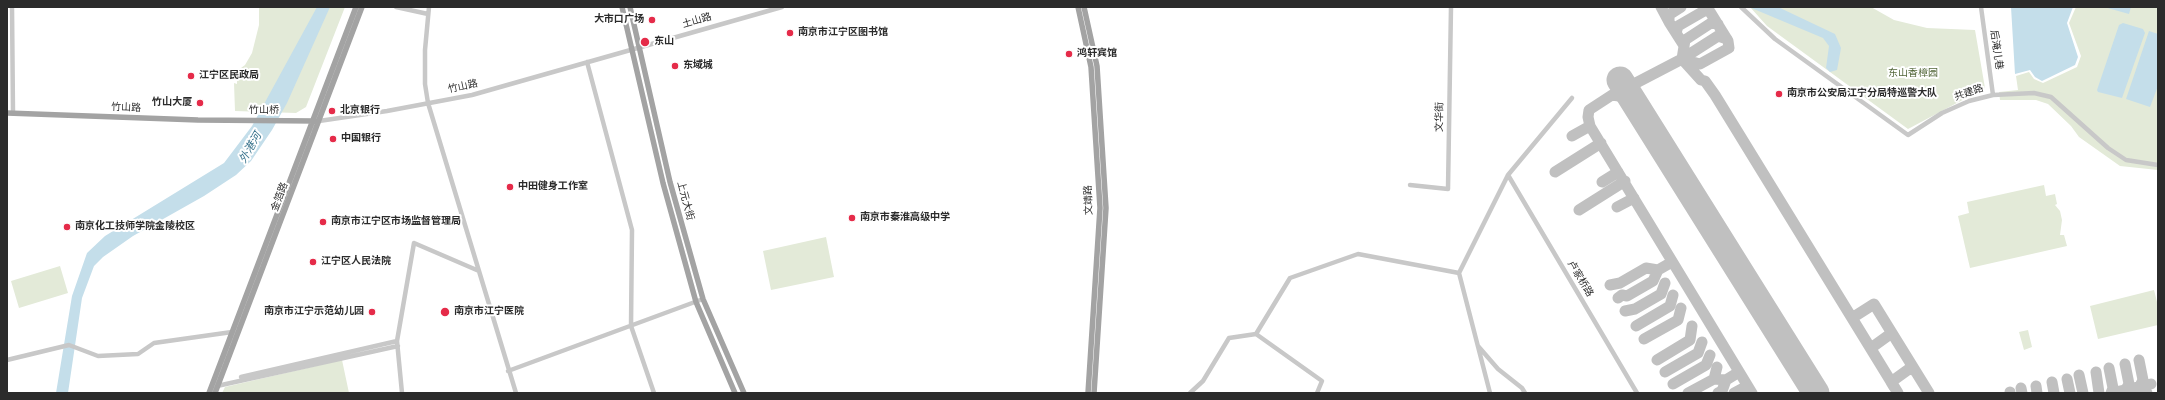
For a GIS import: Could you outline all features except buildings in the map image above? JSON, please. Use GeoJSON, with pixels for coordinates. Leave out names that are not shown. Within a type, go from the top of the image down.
{"type":"FeatureCollection","features":[{"type":"Feature","properties":{"kind":"main road","name":"金箔路"},"geometry":{"type":"LineString","coordinates":[[216,393],[214,386],[232,332],[356,7]]}},
{"type":"Feature","properties":{"kind":"main road","name":"金箔路"},"geometry":{"type":"LineString","coordinates":[[214,386],[319,121],[362,7]]}},
{"type":"Feature","properties":{"kind":"main road","name":"上元大街"},"geometry":{"type":"LineString","coordinates":[[622,7],[664,183],[696,302],[735,393]]}},
{"type":"Feature","properties":{"kind":"main road","name":"上元大街"},"geometry":{"type":"LineString","coordinates":[[630,7],[670,182],[703,299],[744,393]]}},
{"type":"Feature","properties":{"kind":"main road","name":"文靖路"},"geometry":{"type":"LineString","coordinates":[[1078,7],[1091,67],[1100,208],[1088,393]]}},
{"type":"Feature","properties":{"kind":"main road","name":"文靖路"},"geometry":{"type":"LineString","coordinates":[[1084,7],[1097,66],[1106,208],[1094,393]]}},
{"type":"Feature","properties":{"kind":"main road","name":"竹山路"},"geometry":{"type":"LineString","coordinates":[[10,113],[244,120]]}},
{"type":"Feature","properties":{"kind":"main road","name":"竹山桥"},"geometry":{"type":"LineString","coordinates":[[244,120],[285,121]]}},
{"type":"Feature","properties":{"kind":"main road","name":"竹山路"},"geometry":{"type":"LineString","coordinates":[[285,121],[319,121]]}},
{"type":"Feature","properties":{"kind":"street"},"geometry":{"type":"LineString","coordinates":[[10,113],[12,7]]}},
{"type":"Feature","properties":{"kind":"street"},"geometry":{"type":"LineString","coordinates":[[396,7],[428,14]]}},
{"type":"Feature","properties":{"kind":"street"},"geometry":{"type":"LineString","coordinates":[[429,7],[425,84],[428,103],[508,371],[516,393]]}},
{"type":"Feature","properties":{"kind":"street","name":"土山路"},"geometry":{"type":"LineString","coordinates":[[640,47],[782,7]]}},
{"type":"Feature","properties":{"kind":"street","name":"文华街"},"geometry":{"type":"LineString","coordinates":[[1410,185],[1448,189],[1451,7]]}},
{"type":"Feature","properties":{"kind":"street","name":"共建路"},"geometry":{"type":"LineString","coordinates":[[1740,7],[1775,39],[1908,135],[1942,113],[1969,101],[1993,95],[2034,93],[2051,97],[2108,148],[2126,160],[2158,165]]}},
{"type":"Feature","properties":{"kind":"street","name":"后淹儿巷"},"geometry":{"type":"LineString","coordinates":[[1981,7],[1993,95]]}},
{"type":"Feature","properties":{"kind":"street","name":"竹山路"},"geometry":{"type":"LineString","coordinates":[[319,121],[472,95],[640,47]]}},
{"type":"Feature","properties":{"kind":"street"},"geometry":{"type":"LineString","coordinates":[[587,62],[632,230],[631,326],[654,393]]}},
{"type":"Feature","properties":{"kind":"street"},"geometry":{"type":"LineString","coordinates":[[1490,393],[1459,272],[1508,175],[1572,98]]}},
{"type":"Feature","properties":{"kind":"street","name":"卢家桥路"},"geometry":{"type":"LineString","coordinates":[[1508,175],[1637,393]]}},
{"type":"Feature","properties":{"kind":"street"},"geometry":{"type":"LineString","coordinates":[[402,393],[397,343],[414,243],[478,271]]}},
{"type":"Feature","properties":{"kind":"street"},"geometry":{"type":"LineString","coordinates":[[1256,334],[1290,278],[1358,254],[1459,272]]}},
{"type":"Feature","properties":{"kind":"street"},"geometry":{"type":"LineString","coordinates":[[508,371],[703,299]]}},
{"type":"Feature","properties":{"kind":"street"},"geometry":{"type":"LineString","coordinates":[[7,360],[69,345],[83,349],[98,356],[138,354],[154,343],[232,332]]}},
{"type":"Feature","properties":{"kind":"street"},"geometry":{"type":"LineString","coordinates":[[1190,393],[1203,381],[1229,338],[1256,334],[1322,381],[1317,393]]}},
{"type":"Feature","properties":{"kind":"street"},"geometry":{"type":"LineString","coordinates":[[214,386],[397,343]]}},
{"type":"Feature","properties":{"kind":"street"},"geometry":{"type":"LineString","coordinates":[[1477,345],[1498,368],[1522,388],[1525,393]]}},
{"type":"Feature","properties":{"kind":"green space"},"geometry":{"type":"Polygon","coordinates":[[[259,7],[345,7],[306,107],[296,113],[235,111],[234,83],[237,84],[237,71],[245,65],[252,53],[259,25],[259,7]]]}},
{"type":"Feature","properties":{"kind":"green space","name":"东山香樟园"},"geometry":{"type":"Polygon","coordinates":[[[1750,7],[1871,7],[1894,20],[1927,28],[1975,30],[1985,88],[1908,129],[1767,26],[1750,7]]]}},
{"type":"Feature","properties":{"kind":"green space"},"geometry":{"type":"Polygon","coordinates":[[[2076,7],[2158,7],[2158,170],[2120,166],[2079,137],[2071,126],[2048,104],[2036,100],[2000,100],[1999,92],[2018,90],[2016,76],[2029,72],[2034,79],[2043,83],[2077,67],[2081,56],[2069,23],[2076,7]]]}},
{"type":"Feature","properties":{"kind":"green space"},"geometry":{"type":"Polygon","coordinates":[[[2044,185],[2046,196],[2055,194],[2057,204],[2055,205],[2060,211],[2062,220],[2060,235],[2064,235],[2067,246],[1970,268],[1958,216],[1969,213],[1967,202],[2044,185]]]}},
{"type":"Feature","properties":{"kind":"green space"},"geometry":{"type":"Polygon","coordinates":[[[826,237],[834,277],[771,290],[763,251],[826,237]]]}},
{"type":"Feature","properties":{"kind":"green space"},"geometry":{"type":"Polygon","coordinates":[[[60,266],[68,293],[19,308],[11,281],[60,266]]]}},
{"type":"Feature","properties":{"kind":"green space"},"geometry":{"type":"Polygon","coordinates":[[[2154,290],[2158,306],[2158,325],[2098,339],[2090,306],[2154,290]]]}},
{"type":"Feature","properties":{"kind":"green space"},"geometry":{"type":"Polygon","coordinates":[[[2028,330],[2032,347],[2024,350],[2019,332],[2028,330]]]}},
{"type":"Feature","properties":{"kind":"green space"},"geometry":{"type":"Polygon","coordinates":[[[342,360],[349,393],[222,393],[225,387],[342,360]]]}},
{"type":"Feature","properties":{"kind":"water","name":"外港河"},"geometry":{"type":"Polygon","coordinates":[[[317,7],[330,7],[287,103],[272,130],[251,161],[236,175],[204,196],[133,236],[103,257],[94,266],[82,298],[68,393],[56,393],[72,296],[87,253],[105,236],[224,163],[252,126],[317,7]]]}},
{"type":"Feature","properties":{"kind":"water"},"geometry":{"type":"Polygon","coordinates":[[[1749,7],[1778,7],[1835,34],[1841,48],[1837,70],[1830,72],[1826,68],[1829,46],[1823,38],[1749,7]]]}},
{"type":"Feature","properties":{"kind":"water"},"geometry":{"type":"Polygon","coordinates":[[[2011,7],[2073,7],[2067,23],[2078,57],[2075,65],[2042,81],[2035,77],[2030,70],[2015,74],[2011,7]]]}},
{"type":"Feature","properties":{"kind":"water"},"geometry":{"type":"Polygon","coordinates":[[[2104,7],[2131,7],[2129,14],[2104,7]]]}},
{"type":"Feature","properties":{"kind":"water"},"geometry":{"type":"Polygon","coordinates":[[[2123,23],[2143,29],[2145,33],[2122,98],[2098,92],[2097,90],[2119,25],[2123,23]]]}},
{"type":"Feature","properties":{"kind":"water"},"geometry":{"type":"Polygon","coordinates":[[[2149,31],[2158,34],[2158,86],[2150,107],[2126,99],[2149,31]]]}},
{"type":"Feature","properties":{"kind":"taxiway"},"geometry":{"type":"LineString","coordinates":[[1661,7],[1669,22]]}},
{"type":"Feature","properties":{"kind":"taxiway"},"geometry":{"type":"LineString","coordinates":[[1676,33],[1669,22],[1669,17],[1670,14],[1681,7]]}},
{"type":"Feature","properties":{"kind":"taxiway"},"geometry":{"type":"LineString","coordinates":[[1634,84],[1682,59],[1700,64],[1729,48],[1728,41],[1707,7]]}},
{"type":"Feature","properties":{"kind":"taxiway"},"geometry":{"type":"LineString","coordinates":[[1683,44],[1676,33],[1678,26],[1704,11],[1709,11]]}},
{"type":"Feature","properties":{"kind":"taxiway"},"geometry":{"type":"LineString","coordinates":[[1682,59],[1685,40],[1711,23],[1718,24]]}},
{"type":"Feature","properties":{"kind":"taxiway"},"geometry":{"type":"LineString","coordinates":[[1682,59],[1718,36],[1727,39]]}},
{"type":"Feature","properties":{"kind":"taxiway"},"geometry":{"type":"LineString","coordinates":[[1682,59],[1701,80],[1705,81],[1715,95],[1898,393]]}},
{"type":"Feature","properties":{"kind":"taxiway"},"geometry":{"type":"LineString","coordinates":[[1635,104],[1626,97],[1612,95],[1589,110],[1588,117],[1590,126],[1752,393]]}},
{"type":"Feature","properties":{"kind":"taxiway"},"geometry":{"type":"LineString","coordinates":[[1572,136],[1590,126]]}},
{"type":"Feature","properties":{"kind":"taxiway"},"geometry":{"type":"LineString","coordinates":[[1555,172],[1601,143]]}},
{"type":"Feature","properties":{"kind":"taxiway"},"geometry":{"type":"LineString","coordinates":[[1602,182],[1618,172]]}},
{"type":"Feature","properties":{"kind":"taxiway"},"geometry":{"type":"LineString","coordinates":[[1579,210],[1625,181]]}},
{"type":"Feature","properties":{"kind":"taxiway"},"geometry":{"type":"LineString","coordinates":[[1617,207],[1634,198]]}},
{"type":"Feature","properties":{"kind":"taxiway"},"geometry":{"type":"LineString","coordinates":[[1610,285],[1620,283],[1646,268],[1658,270],[1672,262]]}},
{"type":"Feature","properties":{"kind":"taxiway"},"geometry":{"type":"LineString","coordinates":[[1618,298],[1622,295],[1627,296],[1653,281],[1658,270]]}},
{"type":"Feature","properties":{"kind":"taxiway"},"geometry":{"type":"LineString","coordinates":[[1625,311],[1635,309],[1661,294],[1665,283]]}},
{"type":"Feature","properties":{"kind":"taxiway"},"geometry":{"type":"LineString","coordinates":[[1636,326],[1670,306],[1673,295]]}},
{"type":"Feature","properties":{"kind":"taxiway"},"geometry":{"type":"LineString","coordinates":[[1852,318],[1874,304],[1929,393]]}},
{"type":"Feature","properties":{"kind":"taxiway"},"geometry":{"type":"LineString","coordinates":[[1644,339],[1678,320],[1681,308]]}},
{"type":"Feature","properties":{"kind":"taxiway"},"geometry":{"type":"LineString","coordinates":[[1657,360],[1690,340],[1692,326]]}},
{"type":"Feature","properties":{"kind":"taxiway"},"geometry":{"type":"LineString","coordinates":[[1871,348],[1889,335],[1893,335]]}},
{"type":"Feature","properties":{"kind":"taxiway"},"geometry":{"type":"LineString","coordinates":[[1665,372],[1698,353],[1702,342]]}},
{"type":"Feature","properties":{"kind":"taxiway"},"geometry":{"type":"LineString","coordinates":[[1673,384],[1706,365],[1710,355]]}},
{"type":"Feature","properties":{"kind":"taxiway"},"geometry":{"type":"LineString","coordinates":[[2139,360],[2143,380],[2140,386],[2147,393]]}},
{"type":"Feature","properties":{"kind":"taxiway"},"geometry":{"type":"LineString","coordinates":[[2125,364],[2129,384],[2126,389],[2130,393]]}},
{"type":"Feature","properties":{"kind":"taxiway"},"geometry":{"type":"LineString","coordinates":[[1688,393],[1714,379],[1717,367]]}},
{"type":"Feature","properties":{"kind":"taxiway"},"geometry":{"type":"LineString","coordinates":[[2109,368],[2113,388],[2111,393]]}},
{"type":"Feature","properties":{"kind":"taxiway"},"geometry":{"type":"LineString","coordinates":[[1894,387],[1891,382],[1909,369],[1914,370]]}},
{"type":"Feature","properties":{"kind":"taxiway"},"geometry":{"type":"LineString","coordinates":[[1714,379],[1726,380],[1739,372]]}},
{"type":"Feature","properties":{"kind":"taxiway"},"geometry":{"type":"LineString","coordinates":[[2096,372],[2099,393]]}},
{"type":"Feature","properties":{"kind":"taxiway"},"geometry":{"type":"LineString","coordinates":[[2079,375],[2083,393]]}},
{"type":"Feature","properties":{"kind":"taxiway"},"geometry":{"type":"LineString","coordinates":[[2067,379],[2070,393]]}},
{"type":"Feature","properties":{"kind":"taxiway"},"geometry":{"type":"LineString","coordinates":[[1718,393],[1722,391],[1726,380]]}},
{"type":"Feature","properties":{"kind":"taxiway"},"geometry":{"type":"LineString","coordinates":[[2052,382],[2054,393]]}},
{"type":"Feature","properties":{"kind":"taxiway"},"geometry":{"type":"LineString","coordinates":[[2111,393],[2151,384]]}},
{"type":"Feature","properties":{"kind":"taxiway"},"geometry":{"type":"LineString","coordinates":[[1734,393],[1747,386]]}},
{"type":"Feature","properties":{"kind":"taxiway"},"geometry":{"type":"LineString","coordinates":[[2036,386],[2037,393]]}},
{"type":"Feature","properties":{"kind":"taxiway"},"geometry":{"type":"LineString","coordinates":[[2021,388],[2022,393]]}},
{"type":"Feature","properties":{"kind":"taxiway"},"geometry":{"type":"LineString","coordinates":[[1807,393],[1814,389]]}},
{"type":"Feature","properties":{"kind":"runway"},"geometry":{"type":"LineString","coordinates":[[1620,80],[1816,393]]}},
{"type":"Feature","properties":{"kind":"place","name":"大市口广场"},"geometry":{"type":"Point","coordinates":[652,20]}},
{"type":"Feature","properties":{"kind":"place","name":"南京市江宁区图书馆"},"geometry":{"type":"Point","coordinates":[790,33]}},
{"type":"Feature","properties":{"kind":"place","name":"东山"},"geometry":{"type":"Point","coordinates":[645,42]}},
{"type":"Feature","properties":{"kind":"place","name":"鸿轩宾馆"},"geometry":{"type":"Point","coordinates":[1069,54]}},
{"type":"Feature","properties":{"kind":"place","name":"东域城"},"geometry":{"type":"Point","coordinates":[675,66]}},
{"type":"Feature","properties":{"kind":"place","name":"江宁区民政局"},"geometry":{"type":"Point","coordinates":[191,76]}},
{"type":"Feature","properties":{"kind":"place","name":"南京市公安局江宁分局特巡警大队"},"geometry":{"type":"Point","coordinates":[1779,94]}},
{"type":"Feature","properties":{"kind":"place","name":"竹山大厦"},"geometry":{"type":"Point","coordinates":[200,103]}},
{"type":"Feature","properties":{"kind":"place","name":"北京银行"},"geometry":{"type":"Point","coordinates":[332,111]}},
{"type":"Feature","properties":{"kind":"place","name":"中国银行"},"geometry":{"type":"Point","coordinates":[333,139]}},
{"type":"Feature","properties":{"kind":"place","name":"中田健身工作室"},"geometry":{"type":"Point","coordinates":[510,187]}},
{"type":"Feature","properties":{"kind":"place","name":"南京市秦淮高级中学"},"geometry":{"type":"Point","coordinates":[852,218]}},
{"type":"Feature","properties":{"kind":"place","name":"南京市江宁区市场监督管理局"},"geometry":{"type":"Point","coordinates":[323,222]}},
{"type":"Feature","properties":{"kind":"place","name":"南京化工技师学院金陵校区"},"geometry":{"type":"Point","coordinates":[67,227]}},
{"type":"Feature","properties":{"kind":"place","name":"江宁区人民法院"},"geometry":{"type":"Point","coordinates":[313,262]}},
{"type":"Feature","properties":{"kind":"place","name":"南京市江宁示范幼儿园"},"geometry":{"type":"Point","coordinates":[372,312]}},
{"type":"Feature","properties":{"kind":"place","name":"南京市江宁医院"},"geometry":{"type":"Point","coordinates":[445,312]}}]}
